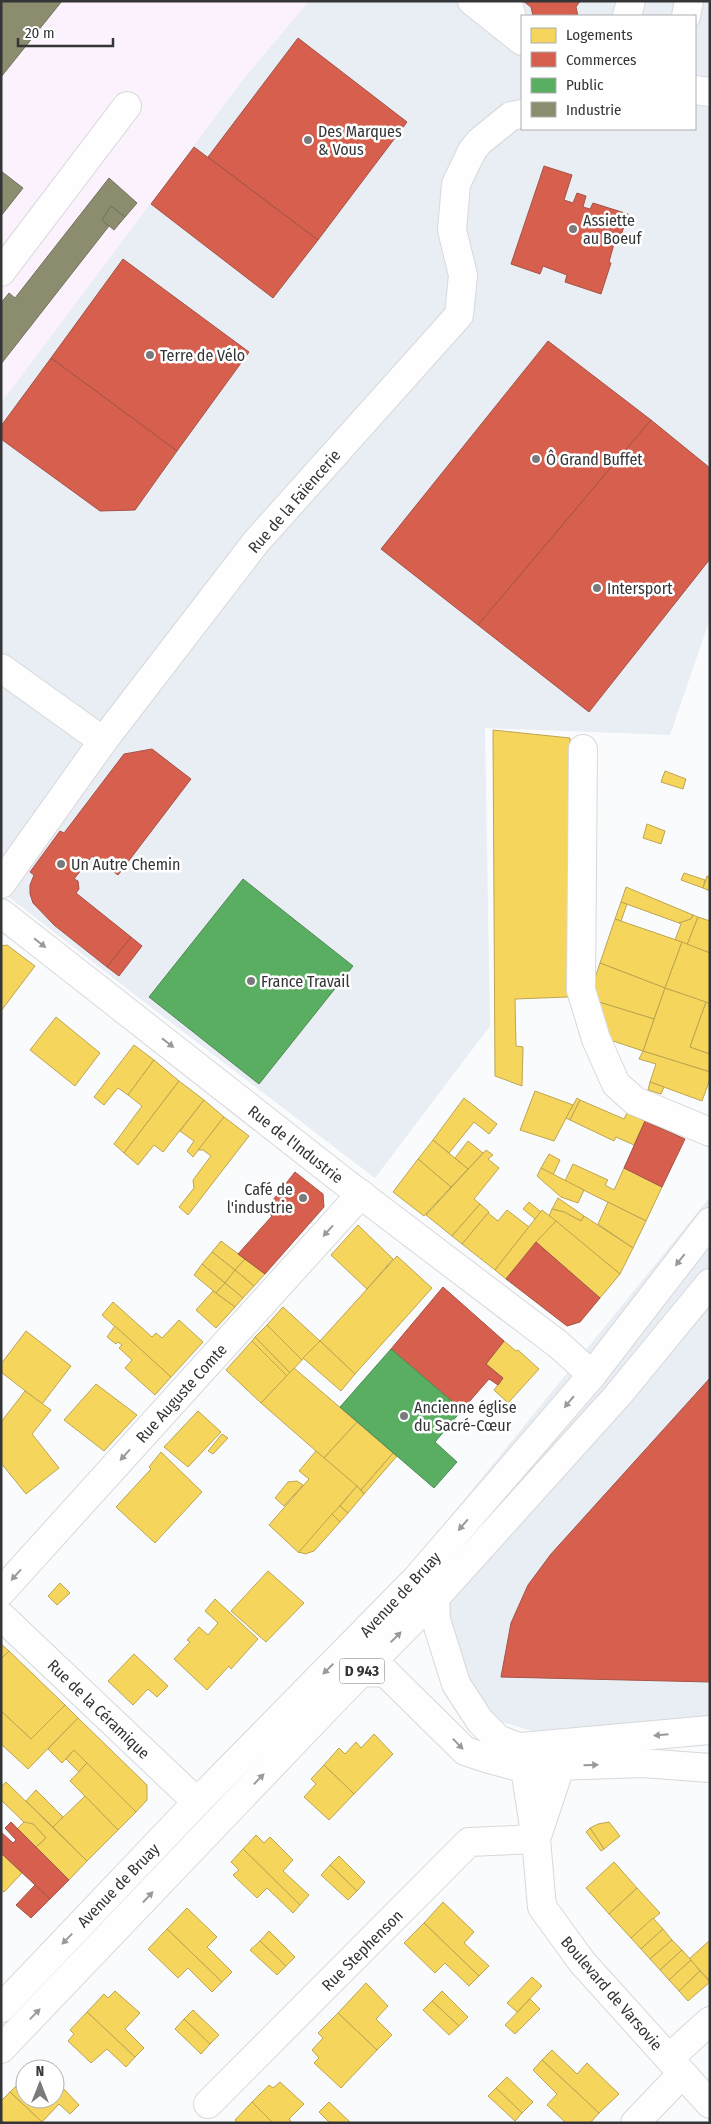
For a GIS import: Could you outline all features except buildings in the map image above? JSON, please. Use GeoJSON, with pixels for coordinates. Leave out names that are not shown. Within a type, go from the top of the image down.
{"type":"FeatureCollection","features":[{"type":"Feature","properties":{"kind":"street"},"geometry":{"type":"LineString","coordinates":[[472,1],[520,40]]}},
{"type":"Feature","properties":{"kind":"street"},"geometry":{"type":"LineString","coordinates":[[504,1],[508,4],[520,40]]}},
{"type":"Feature","properties":{"kind":"street"},"geometry":{"type":"LineString","coordinates":[[627,15],[631,1]]}},
{"type":"Feature","properties":{"kind":"street"},"geometry":{"type":"LineString","coordinates":[[686,15],[689,1]]}},
{"type":"Feature","properties":{"kind":"street"},"geometry":{"type":"LineString","coordinates":[[696,90],[710,92]]}},
{"type":"Feature","properties":{"kind":"street"},"geometry":{"type":"LineString","coordinates":[[1,272],[127,106]]}},
{"type":"Feature","properties":{"kind":"street","name":"Rue de la Faïencerie"},"geometry":{"type":"LineString","coordinates":[[1,884],[103,741],[256,542],[459,315],[463,275],[452,230],[456,184],[479,142],[511,116],[521,114]]}},
{"type":"Feature","properties":{"kind":"street"},"geometry":{"type":"LineString","coordinates":[[1,668],[103,741]]}},
{"type":"Feature","properties":{"kind":"street"},"geometry":{"type":"LineString","coordinates":[[583,749],[581,990],[596,1039],[616,1084],[635,1101],[710,1132]]}},
{"type":"Feature","properties":{"kind":"street","name":"Rue de l'Industrie"},"geometry":{"type":"LineString","coordinates":[[1,913],[361,1194],[559,1345],[592,1375]]}},
{"type":"Feature","properties":{"kind":"street","name":"Rue Auguste Comte"},"geometry":{"type":"LineString","coordinates":[[1,1592],[361,1194]]}},
{"type":"Feature","properties":{"kind":"street","name":"Avenue de Bruay"},"geometry":{"type":"LineString","coordinates":[[1,2008],[197,1802],[417,1578],[592,1375],[710,1222]]}},
{"type":"Feature","properties":{"kind":"street","name":"Avenue de Bruay"},"geometry":{"type":"LineString","coordinates":[[1,2050],[361,1672],[434,1598],[618,1395],[710,1282]]}},
{"type":"Feature","properties":{"kind":"street"},"geometry":{"type":"LineString","coordinates":[[434,1598],[436,1620],[456,1684],[480,1721],[498,1739],[518,1747],[529,1758]]}},
{"type":"Feature","properties":{"kind":"street","name":"Rue de la Céramique"},"geometry":{"type":"LineString","coordinates":[[1,1616],[197,1802]]}},
{"type":"Feature","properties":{"kind":"street"},"geometry":{"type":"LineString","coordinates":[[361,1672],[386,1673],[465,1751],[529,1758],[557,1766],[642,1763],[710,1768]]}},
{"type":"Feature","properties":{"kind":"street"},"geometry":{"type":"LineString","coordinates":[[529,1758],[710,1730]]}},
{"type":"Feature","properties":{"kind":"street","name":"Boulevard de Varsovie"},"geometry":{"type":"LineString","coordinates":[[529,1758],[542,1907],[582,1962],[710,2104]]}},
{"type":"Feature","properties":{"kind":"street"},"geometry":{"type":"LineString","coordinates":[[536,1839],[556,1776],[557,1766]]}},
{"type":"Feature","properties":{"kind":"street","name":"Rue Stephenson"},"geometry":{"type":"LineString","coordinates":[[208,2104],[470,1842],[536,1839]]}},
{"type":"Feature","properties":{"kind":"street"},"geometry":{"type":"LineString","coordinates":[[635,2123],[710,2021]]}},
{"type":"Feature","properties":{"kind":"shaded area"},"geometry":{"type":"Polygon","coordinates":[[[1,1],[309,1],[244,78],[1,403],[1,1]]]}},
{"type":"Feature","properties":{"kind":"shaded area"},"geometry":{"type":"Polygon","coordinates":[[[309,1],[710,1],[710,619],[670,735],[485,728],[490,1026],[375,1178],[1,891],[1,403],[244,78],[309,1]]]}},
{"type":"Feature","properties":{"kind":"shaded area"},"geometry":{"type":"Polygon","coordinates":[[[710,1197],[710,1716],[545,1735],[492,1719],[456,1664],[420,1554],[710,1197]]]}},
{"type":"Feature","properties":{"kind":"place","name":"Des Marques & Vous"},"geometry":{"type":"Point","coordinates":[308,140]}},
{"type":"Feature","properties":{"kind":"place","name":"Assiette au Boeuf"},"geometry":{"type":"Point","coordinates":[573,229]}},
{"type":"Feature","properties":{"kind":"place","name":"Terre de Vélo"},"geometry":{"type":"Point","coordinates":[150,355]}},
{"type":"Feature","properties":{"kind":"place","name":"Ô Grand Buffet"},"geometry":{"type":"Point","coordinates":[536,459]}},
{"type":"Feature","properties":{"kind":"place","name":"Intersport"},"geometry":{"type":"Point","coordinates":[597,588]}},
{"type":"Feature","properties":{"kind":"place","name":"Un Autre Chemin"},"geometry":{"type":"Point","coordinates":[61,864]}},
{"type":"Feature","properties":{"kind":"place","name":"France Travail"},"geometry":{"type":"Point","coordinates":[251,981]}},
{"type":"Feature","properties":{"kind":"place","name":"Café de l'industrie"},"geometry":{"type":"Point","coordinates":[303,1198]}},
{"type":"Feature","properties":{"kind":"place","name":"Ancienne église du Sacré-Cœur"},"geometry":{"type":"Point","coordinates":[404,1416]}}]}
